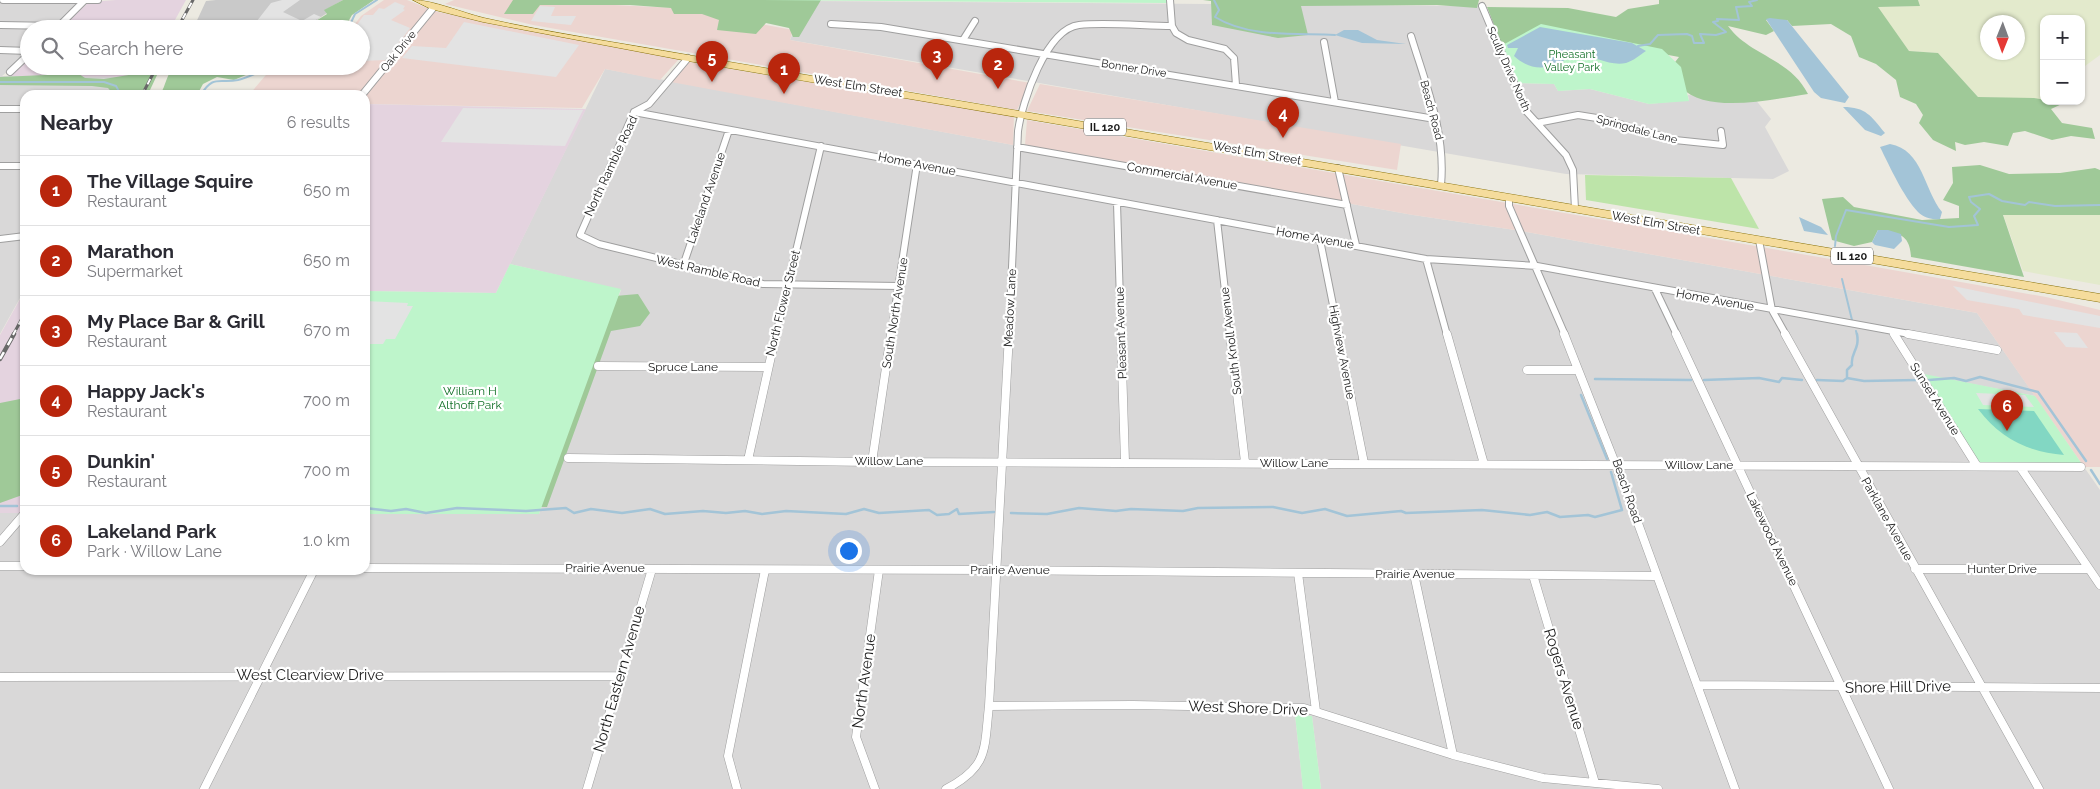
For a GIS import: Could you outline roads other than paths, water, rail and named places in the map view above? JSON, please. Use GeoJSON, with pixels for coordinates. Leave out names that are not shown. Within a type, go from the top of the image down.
{"type":"FeatureCollection","features":[{"type":"Feature","properties":{"kind":"main road","name":"West Elm Street"},"geometry":{"type":"LineString","coordinates":[[417,0],[434,7],[483,20],[688,58],[1021,113],[2100,298]]}},
{"type":"Feature","properties":{"kind":"street"},"geometry":{"type":"LineString","coordinates":[[3,0],[98,0]]}},
{"type":"Feature","properties":{"kind":"street"},"geometry":{"type":"LineString","coordinates":[[65,20],[85,0]]}},
{"type":"Feature","properties":{"kind":"street"},"geometry":{"type":"LineString","coordinates":[[1170,0],[1172,26],[1185,38],[1225,49],[1234,58],[1236,85]]}},
{"type":"Feature","properties":{"kind":"street","name":"Scully Drive North"},"geometry":{"type":"LineString","coordinates":[[1482,6],[1526,111],[1566,155],[1572,170],[1575,209]]}},
{"type":"Feature","properties":{"kind":"street","name":"Oak Drive"},"geometry":{"type":"LineString","coordinates":[[366,90],[434,7]]}},
{"type":"Feature","properties":{"kind":"street"},"geometry":{"type":"LineString","coordinates":[[963,40],[976,22]]}},
{"type":"Feature","properties":{"kind":"street","name":"Bonner Drive"},"geometry":{"type":"LineString","coordinates":[[831,24],[881,27],[1435,119]]}},
{"type":"Feature","properties":{"kind":"street"},"geometry":{"type":"LineString","coordinates":[[0,25],[20,26]]}},
{"type":"Feature","properties":{"kind":"street","name":"Meadow Lane"},"geometry":{"type":"LineString","coordinates":[[989,706],[1017,184],[1017,147],[1021,113],[1058,36],[1078,25],[1172,26]]}},
{"type":"Feature","properties":{"kind":"street"},"geometry":{"type":"LineString","coordinates":[[0,33],[9,26]]}},
{"type":"Feature","properties":{"kind":"street","name":"Beach Road"},"geometry":{"type":"LineString","coordinates":[[1411,36],[1441,146],[1443,172],[1441,186]]}},
{"type":"Feature","properties":{"kind":"street"},"geometry":{"type":"LineString","coordinates":[[1324,42],[1335,102]]}},
{"type":"Feature","properties":{"kind":"street"},"geometry":{"type":"LineString","coordinates":[[0,50],[20,52]]}},
{"type":"Feature","properties":{"kind":"street","name":"North Ramble Road"},"geometry":{"type":"LineString","coordinates":[[580,235],[634,112],[649,104],[688,58]]}},
{"type":"Feature","properties":{"kind":"street"},"geometry":{"type":"LineString","coordinates":[[10,72],[20,62]]}},
{"type":"Feature","properties":{"kind":"street"},"geometry":{"type":"LineString","coordinates":[[0,109],[20,109]]}},
{"type":"Feature","properties":{"kind":"street","name":"Home Avenue"},"geometry":{"type":"LineString","coordinates":[[634,112],[1426,259],[1537,266],[1997,350]]}},
{"type":"Feature","properties":{"kind":"street","name":"Springdale Lane"},"geometry":{"type":"LineString","coordinates":[[1537,123],[1578,115],[1603,119],[1675,140],[1723,145],[1721,131]]}},
{"type":"Feature","properties":{"kind":"street","name":"Lakeland Avenue"},"geometry":{"type":"LineString","coordinates":[[683,266],[729,130]]}},
{"type":"Feature","properties":{"kind":"street","name":"North Flower Street"},"geometry":{"type":"LineString","coordinates":[[748,460],[768,367],[822,146]]}},
{"type":"Feature","properties":{"kind":"street","name":"Commercial Avenue"},"geometry":{"type":"LineString","coordinates":[[1017,147],[1347,205]]}},
{"type":"Feature","properties":{"kind":"street","name":"South North Avenue"},"geometry":{"type":"LineString","coordinates":[[872,462],[917,164]]}},
{"type":"Feature","properties":{"kind":"street"},"geometry":{"type":"LineString","coordinates":[[0,166],[20,166]]}},
{"type":"Feature","properties":{"kind":"street"},"geometry":{"type":"LineString","coordinates":[[1338,168],[1356,245]]}},
{"type":"Feature","properties":{"kind":"street","name":"Beach Road"},"geometry":{"type":"LineString","coordinates":[[1509,198],[1509,206],[1537,266],[1618,464],[1656,576],[1735,789]]}},
{"type":"Feature","properties":{"kind":"street","name":"Pleasant Avenue"},"geometry":{"type":"LineString","coordinates":[[1117,203],[1125,462]]}},
{"type":"Feature","properties":{"kind":"street","name":"South Knoll Avenue"},"geometry":{"type":"LineString","coordinates":[[1217,220],[1245,462]]}},
{"type":"Feature","properties":{"kind":"street","name":"West Ramble Road"},"geometry":{"type":"LineString","coordinates":[[580,235],[599,244],[763,284],[899,286]]}},
{"type":"Feature","properties":{"kind":"street"},"geometry":{"type":"LineString","coordinates":[[0,239],[20,237]]}},
{"type":"Feature","properties":{"kind":"street","name":"Highview Avenue"},"geometry":{"type":"LineString","coordinates":[[1320,240],[1364,463]]}},
{"type":"Feature","properties":{"kind":"street","name":"Parklane Avenue"},"geometry":{"type":"LineString","coordinates":[[1760,240],[1772,310],[1979,686],[2039,789]]}},
{"type":"Feature","properties":{"kind":"street"},"geometry":{"type":"LineString","coordinates":[[1426,259],[1484,464]]}},
{"type":"Feature","properties":{"kind":"street","name":"Lakewood Avenue"},"geometry":{"type":"LineString","coordinates":[[1655,289],[1736,465],[1890,789]]}},
{"type":"Feature","properties":{"kind":"street","name":"Sunset Avenue"},"geometry":{"type":"LineString","coordinates":[[1893,332],[1977,466]]}},
{"type":"Feature","properties":{"kind":"street","name":"Spruce Lane"},"geometry":{"type":"LineString","coordinates":[[598,366],[768,367]]}},
{"type":"Feature","properties":{"kind":"street"},"geometry":{"type":"LineString","coordinates":[[1527,370],[1578,370]]}},
{"type":"Feature","properties":{"kind":"street","name":"Willow Lane"},"geometry":{"type":"LineString","coordinates":[[568,458],[872,462],[1245,462],[2080,467]]}},
{"type":"Feature","properties":{"kind":"street"},"geometry":{"type":"LineString","coordinates":[[2020,466],[2100,585]]}},
{"type":"Feature","properties":{"kind":"street"},"geometry":{"type":"LineString","coordinates":[[0,542],[20,520]]}},
{"type":"Feature","properties":{"kind":"street"},"geometry":{"type":"LineString","coordinates":[[0,566],[20,566]]}},
{"type":"Feature","properties":{"kind":"street","name":"Prairie Avenue"},"geometry":{"type":"LineString","coordinates":[[370,568],[996,570],[1656,576]]}},
{"type":"Feature","properties":{"kind":"street","name":"North Eastern Avenue"},"geometry":{"type":"LineString","coordinates":[[587,789],[652,569]]}},
{"type":"Feature","properties":{"kind":"street","name":"Hunter Drive"},"geometry":{"type":"LineString","coordinates":[[1915,569],[2089,569]]}},
{"type":"Feature","properties":{"kind":"street"},"geometry":{"type":"LineString","coordinates":[[737,789],[728,756],[765,570]]}},
{"type":"Feature","properties":{"kind":"street","name":"North Avenue"},"geometry":{"type":"LineString","coordinates":[[875,789],[856,737],[879,570]]}},
{"type":"Feature","properties":{"kind":"street"},"geometry":{"type":"LineString","coordinates":[[1298,573],[1316,711]]}},
{"type":"Feature","properties":{"kind":"street"},"geometry":{"type":"LineString","coordinates":[[1414,574],[1453,755]]}},
{"type":"Feature","properties":{"kind":"street"},"geometry":{"type":"LineString","coordinates":[[204,789],[312,575]]}},
{"type":"Feature","properties":{"kind":"street","name":"Rogers Avenue"},"geometry":{"type":"LineString","coordinates":[[1533,575],[1595,784]]}},
{"type":"Feature","properties":{"kind":"street","name":"West Clearview Drive"},"geometry":{"type":"LineString","coordinates":[[0,677],[262,675],[620,676]]}},
{"type":"Feature","properties":{"kind":"street","name":"Shore Hill Drive"},"geometry":{"type":"LineString","coordinates":[[1697,685],[2100,688]]}},
{"type":"Feature","properties":{"kind":"street"},"geometry":{"type":"LineString","coordinates":[[946,789],[965,780],[982,762],[989,706]]}},
{"type":"Feature","properties":{"kind":"street","name":"West Shore Drive"},"geometry":{"type":"LineString","coordinates":[[989,706],[1304,708],[1453,755],[1543,778],[1658,789]]}},
{"type":"Feature","properties":{"kind":"waterway"},"geometry":{"type":"LineString","coordinates":[[352,20],[355,14],[377,0]]}},
{"type":"Feature","properties":{"kind":"waterway"},"geometry":{"type":"LineString","coordinates":[[1214,0],[1219,10],[1215,17],[1228,24],[1273,33],[1335,35]]}},
{"type":"Feature","properties":{"kind":"waterway"},"geometry":{"type":"LineString","coordinates":[[1638,46],[1650,44],[1658,35],[1687,34],[1692,36],[1694,43],[1704,43],[1700,34],[1716,35],[1726,32],[1713,22],[1718,21],[1717,19],[1739,20],[1736,7],[1752,6],[1749,2],[1757,0]]}},
{"type":"Feature","properties":{"kind":"waterway"},"geometry":{"type":"LineString","coordinates":[[204,90],[213,82],[238,80],[253,75]]}},
{"type":"Feature","properties":{"kind":"waterway"},"geometry":{"type":"LineString","coordinates":[[0,82],[104,82],[116,86],[118,90]]}},
{"type":"Feature","properties":{"kind":"waterway"},"geometry":{"type":"LineString","coordinates":[[1835,246],[1836,236],[1846,210],[1949,227],[1978,225],[1974,216],[1980,209],[1971,202],[1969,197],[1989,194],[2002,201],[2025,205],[2029,202],[2055,206],[2100,205]]}},
{"type":"Feature","properties":{"kind":"waterway"},"geometry":{"type":"LineString","coordinates":[[1842,279],[1852,320]]}},
{"type":"Feature","properties":{"kind":"waterway"},"geometry":{"type":"LineString","coordinates":[[1856,331],[1857,335]]}},
{"type":"Feature","properties":{"kind":"waterway"},"geometry":{"type":"LineString","coordinates":[[1847,378],[1847,370],[1852,365],[1852,357],[1857,344],[1857,334]]}},
{"type":"Feature","properties":{"kind":"waterway"},"geometry":{"type":"LineString","coordinates":[[1929,380],[1954,378],[1966,381],[1980,377],[2038,392],[2086,461]]}},
{"type":"Feature","properties":{"kind":"waterway"},"geometry":{"type":"LineString","coordinates":[[1704,380],[1759,378],[1779,382],[1782,378],[1802,380]]}},
{"type":"Feature","properties":{"kind":"waterway"},"geometry":{"type":"LineString","coordinates":[[1817,380],[1843,381],[1847,378]]}},
{"type":"Feature","properties":{"kind":"waterway"},"geometry":{"type":"LineString","coordinates":[[1847,378],[1864,381],[1917,380]]}},
{"type":"Feature","properties":{"kind":"waterway"},"geometry":{"type":"LineString","coordinates":[[1595,379],[1691,380]]}},
{"type":"Feature","properties":{"kind":"waterway"},"geometry":{"type":"LineString","coordinates":[[1581,395],[1607,459]]}},
{"type":"Feature","properties":{"kind":"waterway"},"geometry":{"type":"LineString","coordinates":[[2091,470],[2100,484]]}},
{"type":"Feature","properties":{"kind":"waterway"},"geometry":{"type":"LineString","coordinates":[[1011,513],[1047,514],[1079,508],[1116,511],[1131,509],[1183,511],[1198,508],[1273,507],[1302,513],[1325,509],[1347,516],[1401,511],[1406,513],[1482,510],[1530,515],[1547,512],[1560,517],[1588,515],[1595,517],[1622,510],[1611,472]]}},
{"type":"Feature","properties":{"kind":"waterway"},"geometry":{"type":"LineString","coordinates":[[0,506],[17,506]]}},
{"type":"Feature","properties":{"kind":"waterway"},"geometry":{"type":"LineString","coordinates":[[370,509],[391,511],[406,509],[426,513],[457,508],[526,511],[566,508],[574,513],[591,509],[622,513],[650,509],[665,514],[703,511],[726,513],[745,511],[762,514],[786,511],[846,514],[864,509],[879,513],[929,510],[937,515],[949,514],[957,509],[959,514],[994,512]]}},
{"type":"Feature","properties":{"kind":"railway"},"geometry":{"type":"LineString","coordinates":[[182,20],[193,0]]}},
{"type":"Feature","properties":{"kind":"railway"},"geometry":{"type":"LineString","coordinates":[[145,90],[152,75]]}},
{"type":"Feature","properties":{"kind":"railway"},"geometry":{"type":"LineString","coordinates":[[13,335],[20,322]]}},
{"type":"Feature","properties":{"kind":"railway"},"geometry":{"type":"LineString","coordinates":[[0,359],[14,334]]}},
{"type":"Feature","properties":{"kind":"place","name":"My Place Bar & Grill"},"geometry":{"type":"Point","coordinates":[937,80]}},
{"type":"Feature","properties":{"kind":"place","name":"Dunkin'"},"geometry":{"type":"Point","coordinates":[712,82]}},
{"type":"Feature","properties":{"kind":"place","name":"Marathon"},"geometry":{"type":"Point","coordinates":[998,89]}},
{"type":"Feature","properties":{"kind":"place","name":"The Village Squire"},"geometry":{"type":"Point","coordinates":[784,94]}},
{"type":"Feature","properties":{"kind":"place","name":"Happy Jack's"},"geometry":{"type":"Point","coordinates":[1283,138]}},
{"type":"Feature","properties":{"kind":"place","name":"Lakeland Park"},"geometry":{"type":"Point","coordinates":[2007,431]}},
{"type":"Feature","properties":{"kind":"park label","name":"Pheasant Valley Park"},"geometry":{"type":"Point","coordinates":[1572,60]}},
{"type":"Feature","properties":{"kind":"park label","name":"William H Althoff Park"},"geometry":{"type":"Point","coordinates":[470,398]}}]}
